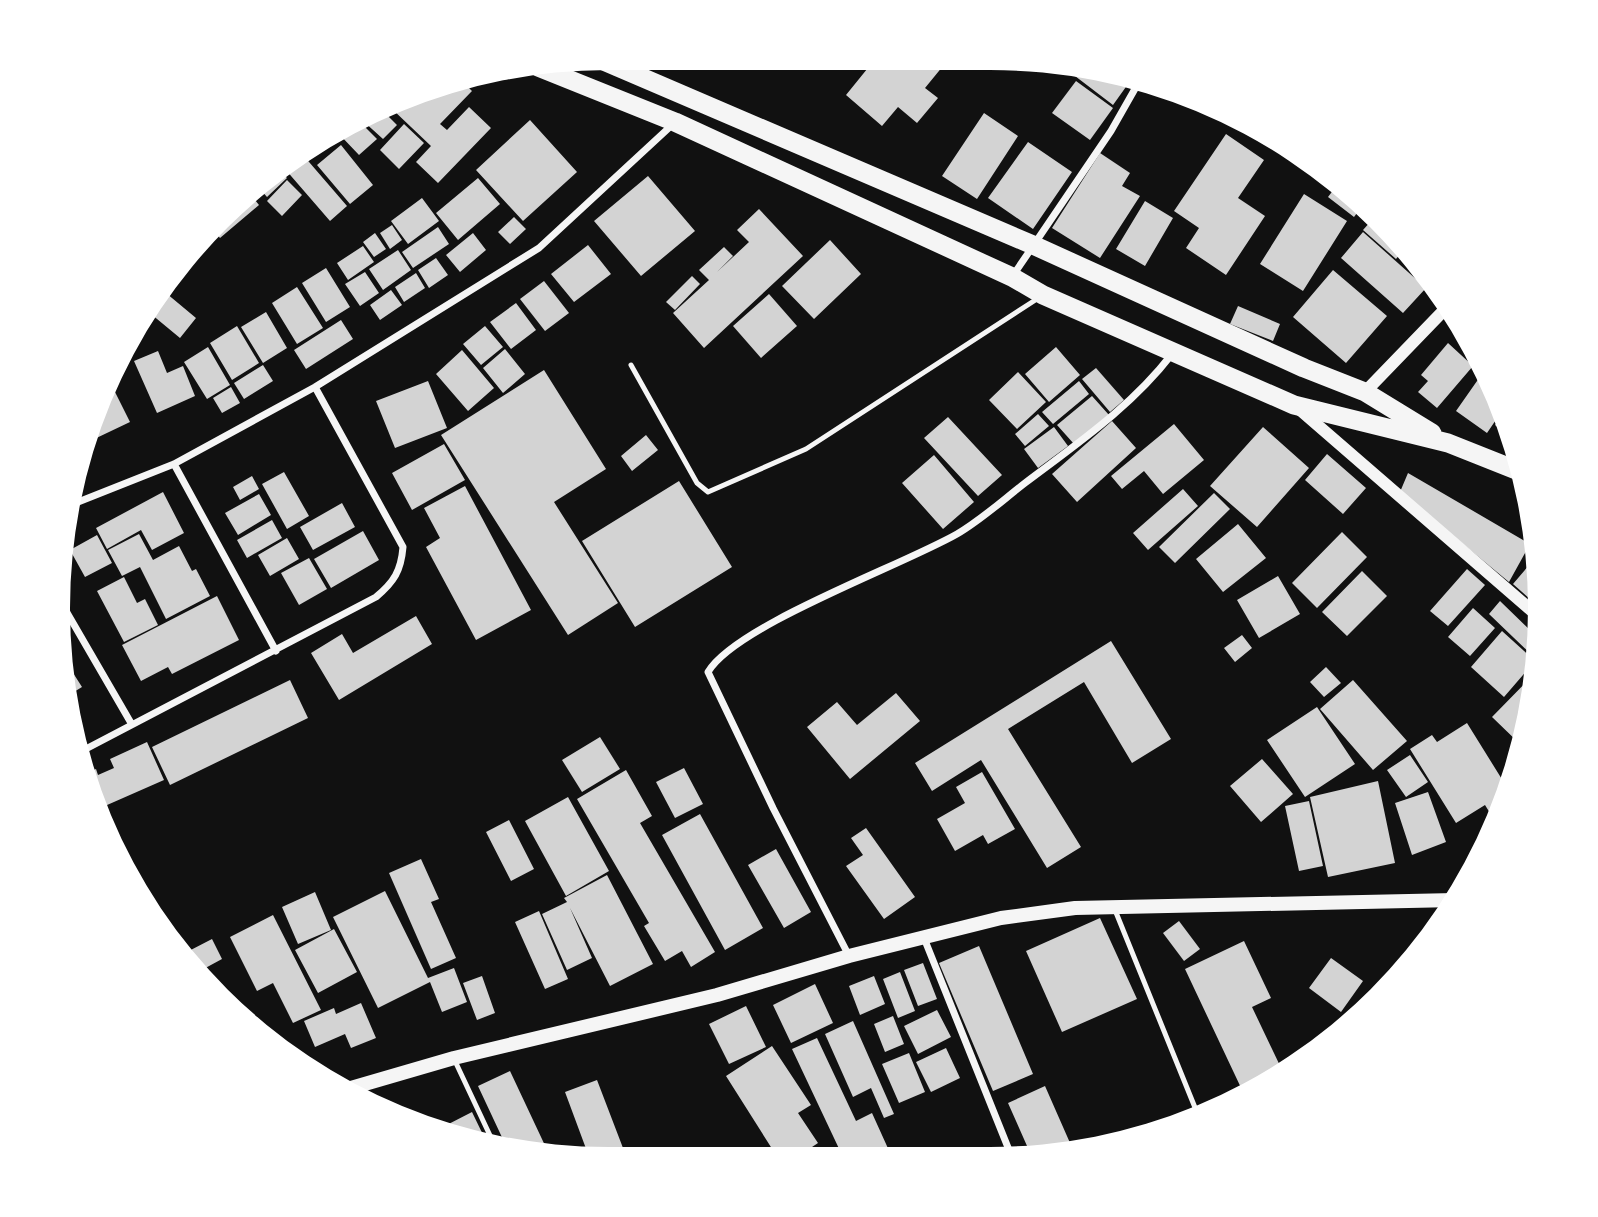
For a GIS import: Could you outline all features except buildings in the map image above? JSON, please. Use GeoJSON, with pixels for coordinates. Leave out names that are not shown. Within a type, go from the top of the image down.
{"type":"FeatureCollection","features":[{"type":"Feature","properties":{"kind":"highway"},"geometry":{"type":"LineString","coordinates":[[625,70],[1032,245],[1304,368],[1365,392],[1448,443]]}},
{"type":"Feature","properties":{"kind":"highway"},"geometry":{"type":"LineString","coordinates":[[554,73],[676,122],[1012,277],[1043,295],[1294,405],[1448,443],[1509,467]]}},
{"type":"Feature","properties":{"kind":"main road"},"geometry":{"type":"LineString","coordinates":[[359,1086],[454,1058],[717,995],[849,956],[1001,918],[1074,908],[1114,906],[1441,901]]}},
{"type":"Feature","properties":{"kind":"street"},"geometry":{"type":"LineString","coordinates":[[1012,277],[1111,131],[1134,90]]}},
{"type":"Feature","properties":{"kind":"street"},"geometry":{"type":"LineString","coordinates":[[80,501],[174,464],[315,387],[539,248],[676,122]]}},
{"type":"Feature","properties":{"kind":"street"},"geometry":{"type":"LineString","coordinates":[[1365,392],[1440,314]]}},
{"type":"Feature","properties":{"kind":"street"},"geometry":{"type":"LineString","coordinates":[[849,956],[773,808],[708,672],[715,660],[738,643],[794,612],[959,533],[1127,405],[1173,354]]}},
{"type":"Feature","properties":{"kind":"street"},"geometry":{"type":"LineString","coordinates":[[88,748],[131,723],[276,651],[376,597],[393,583],[401,567],[403,547],[315,387]]}},
{"type":"Feature","properties":{"kind":"street"},"geometry":{"type":"LineString","coordinates":[[1294,405],[1528,607]]}},
{"type":"Feature","properties":{"kind":"street"},"geometry":{"type":"LineString","coordinates":[[174,464],[276,651]]}},
{"type":"Feature","properties":{"kind":"street"},"geometry":{"type":"LineString","coordinates":[[70,618],[131,723]]}},
{"type":"Feature","properties":{"kind":"street"},"geometry":{"type":"LineString","coordinates":[[924,938],[1008,1146]]}},
{"type":"Feature","properties":{"kind":"lane"},"geometry":{"type":"LineString","coordinates":[[631,365],[697,483],[708,492],[806,449],[1043,295]]}},
{"type":"Feature","properties":{"kind":"lane"},"geometry":{"type":"LineString","coordinates":[[1114,906],[1195,1107]]}},
{"type":"Feature","properties":{"kind":"lane"},"geometry":{"type":"LineString","coordinates":[[454,1058],[489,1134]]}}]}
